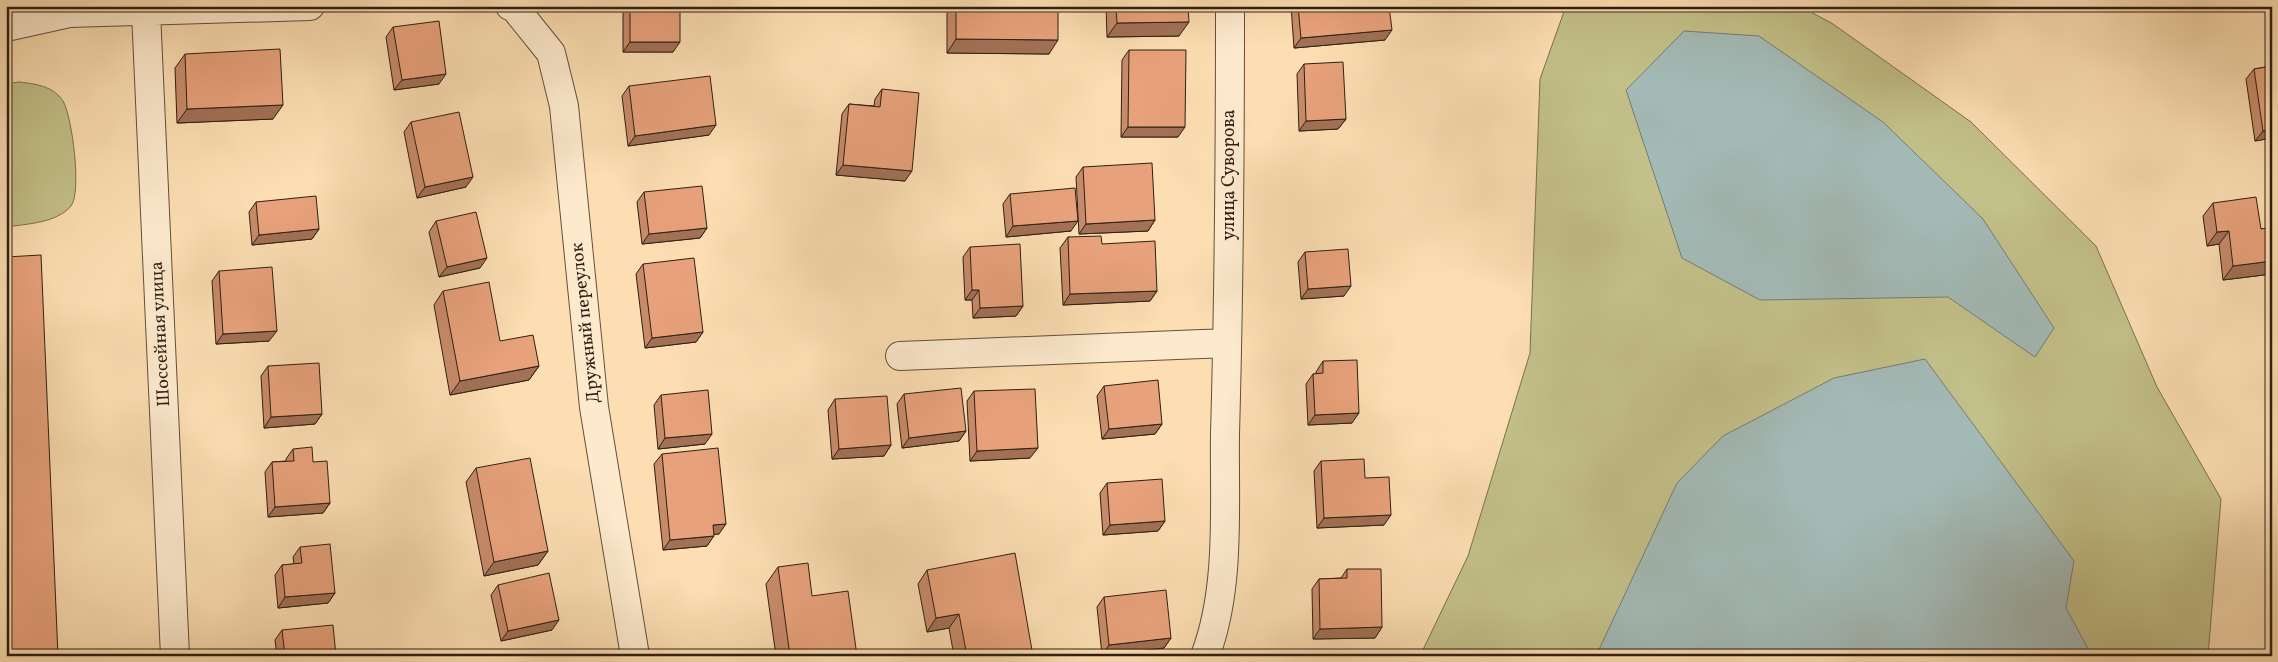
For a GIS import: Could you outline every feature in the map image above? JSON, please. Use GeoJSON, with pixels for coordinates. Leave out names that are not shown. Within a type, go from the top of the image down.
{"type":"FeatureCollection","features":[{"type":"Feature","properties":{"kind":"street"},"geometry":{"type":"LineString","coordinates":[[6,27],[72,9],[146,12],[310,6]]}},
{"type":"Feature","properties":{"kind":"street","name":"Дружный переулок"},"geometry":{"type":"LineString","coordinates":[[510,6],[514,7],[551,53],[564,106],[594,406],[635,656]]}},
{"type":"Feature","properties":{"kind":"street","name":"улица Суворова"},"geometry":{"type":"LineString","coordinates":[[1205,656],[1213,636],[1221,587],[1228,343],[1230,6]]}},
{"type":"Feature","properties":{"kind":"street","name":"Шоссейная улица"},"geometry":{"type":"LineString","coordinates":[[146,12],[175,656]]}},
{"type":"Feature","properties":{"kind":"street"},"geometry":{"type":"LineString","coordinates":[[900,356],[1228,343]]}},
{"type":"Feature","properties":{"kind":"shaded area"},"geometry":{"type":"Polygon","coordinates":[[[1566,6],[1800,6],[1833,24],[1971,122],[2096,246],[2157,387],[2221,499],[2208,656],[1420,656],[1468,556],[1530,353],[1540,79],[1566,6]]]}},
{"type":"Feature","properties":{"kind":"shaded area"},"geometry":{"type":"Polygon","coordinates":[[[19,82],[49,89],[63,101],[70,122],[76,186],[71,206],[65,212],[41,222],[6,227],[6,84],[19,82]]]}},
{"type":"Feature","properties":{"kind":"water"},"geometry":{"type":"Polygon","coordinates":[[[1684,31],[1759,36],[1883,122],[1983,219],[2054,328],[2035,357],[1948,297],[1760,300],[1682,258],[1626,90],[1684,31]]]}},
{"type":"Feature","properties":{"kind":"water"},"geometry":{"type":"Polygon","coordinates":[[[1925,359],[2074,561],[2066,608],[2092,656],[1596,656],[1677,483],[1723,436],[1834,378],[1925,359]]]}},
{"type":"Feature","properties":{"kind":"building"},"geometry":{"type":"Polygon","coordinates":[[[630,6],[680,6],[680,42],[630,42],[630,6]]]}},
{"type":"Feature","properties":{"kind":"building"},"geometry":{"type":"Polygon","coordinates":[[[956,6],[1058,6],[1058,40],[956,39],[956,6]]]}},
{"type":"Feature","properties":{"kind":"building"},"geometry":{"type":"Polygon","coordinates":[[[1116,6],[1188,6],[1189,22],[1117,23],[1116,6]]]}},
{"type":"Feature","properties":{"kind":"building"},"geometry":{"type":"Polygon","coordinates":[[[1298,6],[1389,6],[1392,30],[1301,38],[1298,6]]]}},
{"type":"Feature","properties":{"kind":"building"},"geometry":{"type":"Polygon","coordinates":[[[439,21],[446,74],[402,80],[393,27],[439,21]]]}},
{"type":"Feature","properties":{"kind":"building"},"geometry":{"type":"Polygon","coordinates":[[[280,49],[283,105],[187,109],[185,54],[280,49]]]}},
{"type":"Feature","properties":{"kind":"building"},"geometry":{"type":"Polygon","coordinates":[[[1129,50],[1186,50],[1185,127],[1128,127],[1129,50]]]}},
{"type":"Feature","properties":{"kind":"building"},"geometry":{"type":"Polygon","coordinates":[[[1343,62],[1346,119],[1306,121],[1304,64],[1343,62]]]}},
{"type":"Feature","properties":{"kind":"building"},"geometry":{"type":"Polygon","coordinates":[[[2272,66],[2272,129],[2263,131],[2254,69],[2272,66]]]}},
{"type":"Feature","properties":{"kind":"building"},"geometry":{"type":"Polygon","coordinates":[[[710,76],[716,125],[635,136],[629,86],[710,76]]]}},
{"type":"Feature","properties":{"kind":"building"},"geometry":{"type":"Polygon","coordinates":[[[882,89],[919,93],[912,171],[843,165],[849,104],[880,107],[882,89]]]}},
{"type":"Feature","properties":{"kind":"building"},"geometry":{"type":"Polygon","coordinates":[[[459,112],[473,177],[425,187],[411,122],[459,112]]]}},
{"type":"Feature","properties":{"kind":"building"},"geometry":{"type":"Polygon","coordinates":[[[1152,163],[1155,220],[1086,224],[1083,167],[1152,163]]]}},
{"type":"Feature","properties":{"kind":"building"},"geometry":{"type":"Polygon","coordinates":[[[702,186],[707,228],[649,234],[644,192],[702,186]]]}},
{"type":"Feature","properties":{"kind":"building"},"geometry":{"type":"Polygon","coordinates":[[[1075,188],[1078,221],[1013,226],[1010,194],[1075,188]]]}},
{"type":"Feature","properties":{"kind":"building"},"geometry":{"type":"Polygon","coordinates":[[[316,196],[319,229],[259,235],[256,202],[316,196]]]}},
{"type":"Feature","properties":{"kind":"building"},"geometry":{"type":"Polygon","coordinates":[[[2256,197],[2261,229],[2272,227],[2272,261],[2233,266],[2229,231],[2217,232],[2213,203],[2256,197]]]}},
{"type":"Feature","properties":{"kind":"building"},"geometry":{"type":"Polygon","coordinates":[[[476,212],[487,258],[447,267],[436,221],[476,212]]]}},
{"type":"Feature","properties":{"kind":"building"},"geometry":{"type":"Polygon","coordinates":[[[1101,236],[1102,244],[1155,241],[1157,291],[1070,294],[1068,237],[1101,236]]]}},
{"type":"Feature","properties":{"kind":"building"},"geometry":{"type":"Polygon","coordinates":[[[1020,244],[1023,306],[980,308],[979,290],[972,290],[970,247],[1020,244]]]}},
{"type":"Feature","properties":{"kind":"building"},"geometry":{"type":"Polygon","coordinates":[[[1348,249],[1351,286],[1308,289],[1305,252],[1348,249]]]}},
{"type":"Feature","properties":{"kind":"building"},"geometry":{"type":"Polygon","coordinates":[[[41,255],[58,656],[6,656],[6,257],[41,255]]]}},
{"type":"Feature","properties":{"kind":"building"},"geometry":{"type":"Polygon","coordinates":[[[694,258],[703,332],[652,338],[643,264],[694,258]]]}},
{"type":"Feature","properties":{"kind":"building"},"geometry":{"type":"Polygon","coordinates":[[[272,267],[277,331],[223,334],[219,271],[272,267]]]}},
{"type":"Feature","properties":{"kind":"building"},"geometry":{"type":"Polygon","coordinates":[[[489,282],[500,341],[533,335],[539,366],[460,381],[443,291],[489,282]]]}},
{"type":"Feature","properties":{"kind":"building"},"geometry":{"type":"Polygon","coordinates":[[[1357,360],[1359,413],[1315,415],[1313,374],[1323,373],[1323,361],[1357,360]]]}},
{"type":"Feature","properties":{"kind":"building"},"geometry":{"type":"Polygon","coordinates":[[[319,363],[322,414],[271,417],[268,366],[319,363]]]}},
{"type":"Feature","properties":{"kind":"building"},"geometry":{"type":"Polygon","coordinates":[[[1158,380],[1162,424],[1109,429],[1104,386],[1158,380]]]}},
{"type":"Feature","properties":{"kind":"building"},"geometry":{"type":"Polygon","coordinates":[[[961,388],[966,431],[909,438],[904,394],[961,388]]]}},
{"type":"Feature","properties":{"kind":"building"},"geometry":{"type":"Polygon","coordinates":[[[1035,389],[1038,448],[977,451],[974,391],[1035,389]]]}},
{"type":"Feature","properties":{"kind":"building"},"geometry":{"type":"Polygon","coordinates":[[[708,390],[712,434],[665,438],[661,395],[708,390]]]}},
{"type":"Feature","properties":{"kind":"building"},"geometry":{"type":"Polygon","coordinates":[[[887,396],[891,445],[839,449],[835,399],[887,396]]]}},
{"type":"Feature","properties":{"kind":"building"},"geometry":{"type":"Polygon","coordinates":[[[312,447],[313,462],[327,461],[330,503],[275,507],[272,462],[294,461],[293,449],[312,447]]]}},
{"type":"Feature","properties":{"kind":"building"},"geometry":{"type":"Polygon","coordinates":[[[718,448],[726,524],[713,525],[714,536],[670,540],[662,454],[718,448]]]}},
{"type":"Feature","properties":{"kind":"building"},"geometry":{"type":"Polygon","coordinates":[[[530,458],[548,551],[494,562],[476,468],[530,458]]]}},
{"type":"Feature","properties":{"kind":"building"},"geometry":{"type":"Polygon","coordinates":[[[1364,459],[1365,478],[1389,477],[1391,515],[1324,518],[1321,461],[1364,459]]]}},
{"type":"Feature","properties":{"kind":"building"},"geometry":{"type":"Polygon","coordinates":[[[1162,479],[1165,521],[1110,525],[1107,483],[1162,479]]]}},
{"type":"Feature","properties":{"kind":"building"},"geometry":{"type":"Polygon","coordinates":[[[330,544],[335,593],[285,597],[282,565],[302,563],[300,547],[330,544]]]}},
{"type":"Feature","properties":{"kind":"building"},"geometry":{"type":"Polygon","coordinates":[[[1015,553],[1033,656],[967,656],[959,614],[936,618],[927,570],[1015,553]]]}},
{"type":"Feature","properties":{"kind":"building"},"geometry":{"type":"Polygon","coordinates":[[[808,563],[812,596],[848,591],[857,656],[790,656],[778,567],[808,563]]]}},
{"type":"Feature","properties":{"kind":"building"},"geometry":{"type":"Polygon","coordinates":[[[1347,569],[1381,569],[1382,627],[1320,629],[1319,579],[1347,578],[1347,569]]]}},
{"type":"Feature","properties":{"kind":"building"},"geometry":{"type":"Polygon","coordinates":[[[549,573],[559,620],[508,631],[498,585],[549,573]]]}},
{"type":"Feature","properties":{"kind":"building"},"geometry":{"type":"Polygon","coordinates":[[[1166,590],[1171,638],[1109,645],[1104,597],[1166,590]]]}},
{"type":"Feature","properties":{"kind":"building"},"geometry":{"type":"Polygon","coordinates":[[[333,625],[336,656],[285,656],[282,630],[333,625]]]}}]}
